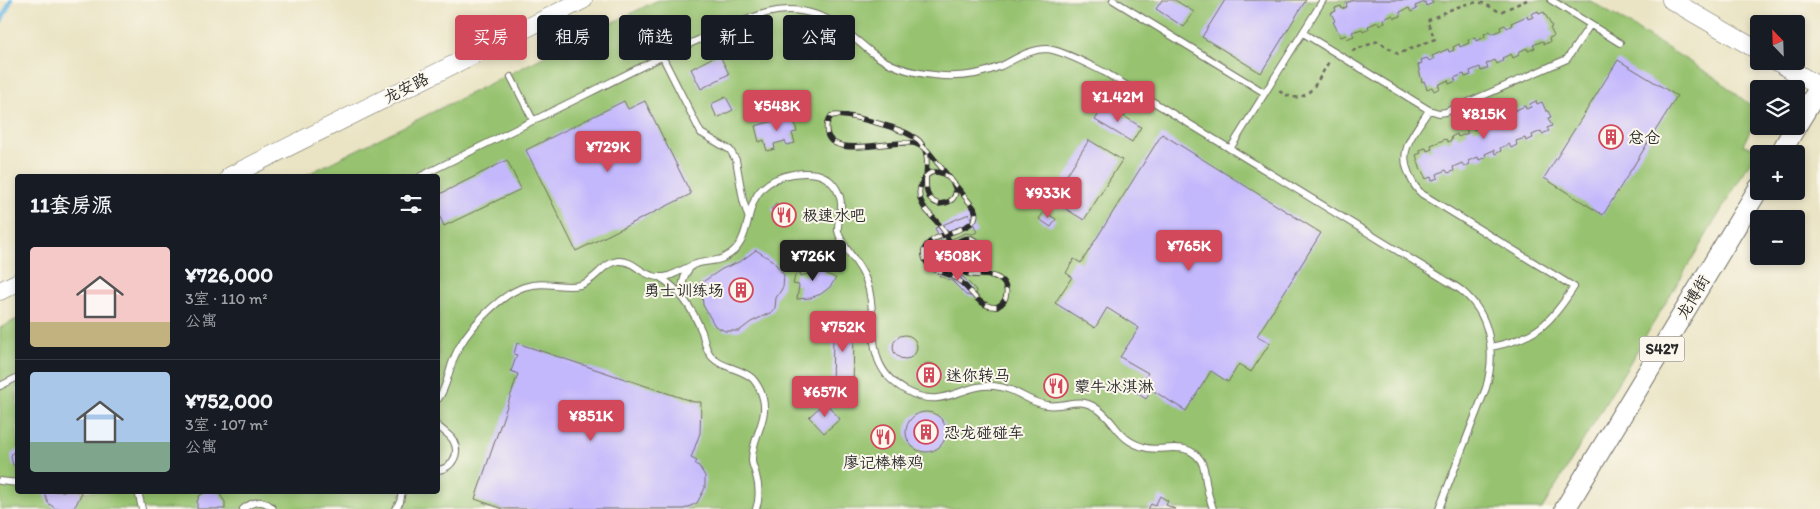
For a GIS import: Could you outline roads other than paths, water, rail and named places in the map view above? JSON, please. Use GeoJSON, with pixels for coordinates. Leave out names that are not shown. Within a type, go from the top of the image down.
{"type":"FeatureCollection","features":[{"type":"Feature","properties":{"kind":"main road","name":"龙安路"},"geometry":{"type":"LineString","coordinates":[[234,174],[583,0]]}},
{"type":"Feature","properties":{"kind":"main road"},"geometry":{"type":"LineString","coordinates":[[1671,0],[1750,46]]}},
{"type":"Feature","properties":{"kind":"main road"},"geometry":{"type":"LineString","coordinates":[[1791,70],[1820,87],[1805,111]]}},
{"type":"Feature","properties":{"kind":"main road","name":"龙博街"},"geometry":{"type":"LineString","coordinates":[[1565,509],[1752,200]]}},
{"type":"Feature","properties":{"kind":"main road"},"geometry":{"type":"LineString","coordinates":[[0,291],[15,284]]}},
{"type":"Feature","properties":{"kind":"lane"},"geometry":{"type":"LineString","coordinates":[[1113,0],[1265,93]]}},
{"type":"Feature","properties":{"kind":"lane"},"geometry":{"type":"LineString","coordinates":[[1230,149],[1324,0]]}},
{"type":"Feature","properties":{"kind":"lane"},"geometry":{"type":"LineString","coordinates":[[1550,0],[1620,43]]}},
{"type":"Feature","properties":{"kind":"lane"},"geometry":{"type":"LineString","coordinates":[[691,42],[756,16],[770,12],[798,10],[824,16],[846,30],[883,60],[921,74],[952,76],[984,72],[1001,66],[1025,53],[1048,49],[1106,73],[1461,290],[1474,303],[1487,328],[1491,347],[1491,370],[1486,388],[1439,509]]}},
{"type":"Feature","properties":{"kind":"lane"},"geometry":{"type":"LineString","coordinates":[[1303,33],[1429,110],[1439,113],[1446,112],[1561,63],[1572,54],[1590,24]]}},
{"type":"Feature","properties":{"kind":"lane"},"geometry":{"type":"LineString","coordinates":[[425,174],[654,60]]}},
{"type":"Feature","properties":{"kind":"lane"},"geometry":{"type":"LineString","coordinates":[[664,60],[701,133],[730,150],[736,160],[743,200],[748,216]]}},
{"type":"Feature","properties":{"kind":"lane"},"geometry":{"type":"LineString","coordinates":[[511,77],[533,120]]}},
{"type":"Feature","properties":{"kind":"lane"},"geometry":{"type":"LineString","coordinates":[[1429,110],[1404,153],[1406,168],[1418,190],[1574,287],[1550,320],[1532,334],[1520,340],[1491,347]]}},
{"type":"Feature","properties":{"kind":"lane"},"geometry":{"type":"LineString","coordinates":[[660,278],[668,277],[695,264],[725,257],[734,251],[744,236],[751,204],[757,194],[774,180],[795,174],[817,174],[831,182],[839,195],[841,202],[838,229],[840,238],[861,267],[867,281],[871,302],[874,348],[882,366],[892,380],[907,392],[926,398],[946,398],[978,387],[997,386],[1020,393],[1036,403],[1044,405],[1052,406],[1071,402],[1090,405],[1106,415],[1123,437],[1138,446],[1146,449],[1184,449],[1192,451],[1204,468],[1213,509]]}},
{"type":"Feature","properties":{"kind":"lane"},"geometry":{"type":"LineString","coordinates":[[440,397],[451,365],[461,344],[491,307],[512,293],[533,285],[577,286],[594,278],[610,263],[617,261],[633,264],[646,273],[660,278],[681,293],[698,321],[706,346],[714,359],[742,371],[753,379],[762,396],[765,407],[764,417],[752,457],[759,496],[756,509]]}},
{"type":"Feature","properties":{"kind":"lane"},"geometry":{"type":"LineString","coordinates":[[685,300],[682,290],[683,281],[688,269],[695,264]]}},
{"type":"Feature","properties":{"kind":"lane"},"geometry":{"type":"LineString","coordinates":[[0,386],[15,378]]}},
{"type":"Feature","properties":{"kind":"lane"},"geometry":{"type":"LineString","coordinates":[[440,428],[447,433],[456,448],[456,457],[452,463],[448,467],[440,469]]}},
{"type":"Feature","properties":{"kind":"lane"},"geometry":{"type":"LineString","coordinates":[[0,481],[15,484]]}},
{"type":"Feature","properties":{"kind":"lane"},"geometry":{"type":"LineString","coordinates":[[139,494],[142,509]]}},
{"type":"Feature","properties":{"kind":"lane"},"geometry":{"type":"LineString","coordinates":[[395,509],[400,502],[401,494]]}},
{"type":"Feature","properties":{"kind":"lane"},"geometry":{"type":"LineString","coordinates":[[243,509],[249,504],[265,502],[274,509]]}},
{"type":"Feature","properties":{"kind":"waterway"},"geometry":{"type":"LineString","coordinates":[[0,23],[11,0]]}},
{"type":"Feature","properties":{"kind":"railway"},"geometry":{"type":"LineString","coordinates":[[827,123],[828,135],[834,143],[845,146],[859,147],[913,143],[919,145],[922,147],[924,148],[925,149],[927,150],[974,208],[975,216],[972,223],[965,227],[955,231],[945,235],[935,239],[928,244],[924,251],[926,261],[928,265],[937,271],[960,281],[984,304],[997,307],[1001,304],[1006,297],[1006,289],[1002,281],[994,276],[967,274],[958,269],[952,261],[951,256],[952,252],[953,248],[958,242],[971,238],[980,243],[985,252],[981,262],[973,267],[961,263],[957,259],[954,253],[952,248],[947,236],[944,231],[926,210],[920,198],[920,188],[921,185],[927,175],[935,172],[943,174],[955,187],[955,195],[950,201],[939,204],[932,200],[926,187],[926,179],[927,170],[926,153],[923,146],[920,142],[914,137],[896,129],[859,118],[831,116],[827,123]]}},
{"type":"Feature","properties":{"kind":"place","name":"总仓"},"geometry":{"type":"Point","coordinates":[1611,137]}},
{"type":"Feature","properties":{"kind":"place","name":"极速水吧"},"geometry":{"type":"Point","coordinates":[784,215]}},
{"type":"Feature","properties":{"kind":"place","name":"勇士训练场"},"geometry":{"type":"Point","coordinates":[741,290]}},
{"type":"Feature","properties":{"kind":"place","name":"迷你转马"},"geometry":{"type":"Point","coordinates":[929,375]}},
{"type":"Feature","properties":{"kind":"place","name":"蒙牛冰淇淋"},"geometry":{"type":"Point","coordinates":[1056,386]}},
{"type":"Feature","properties":{"kind":"place","name":"恐龙碰碰车"},"geometry":{"type":"Point","coordinates":[926,432]}},
{"type":"Feature","properties":{"kind":"place","name":"廖记棒棒鸡"},"geometry":{"type":"Point","coordinates":[883,437]}}]}
